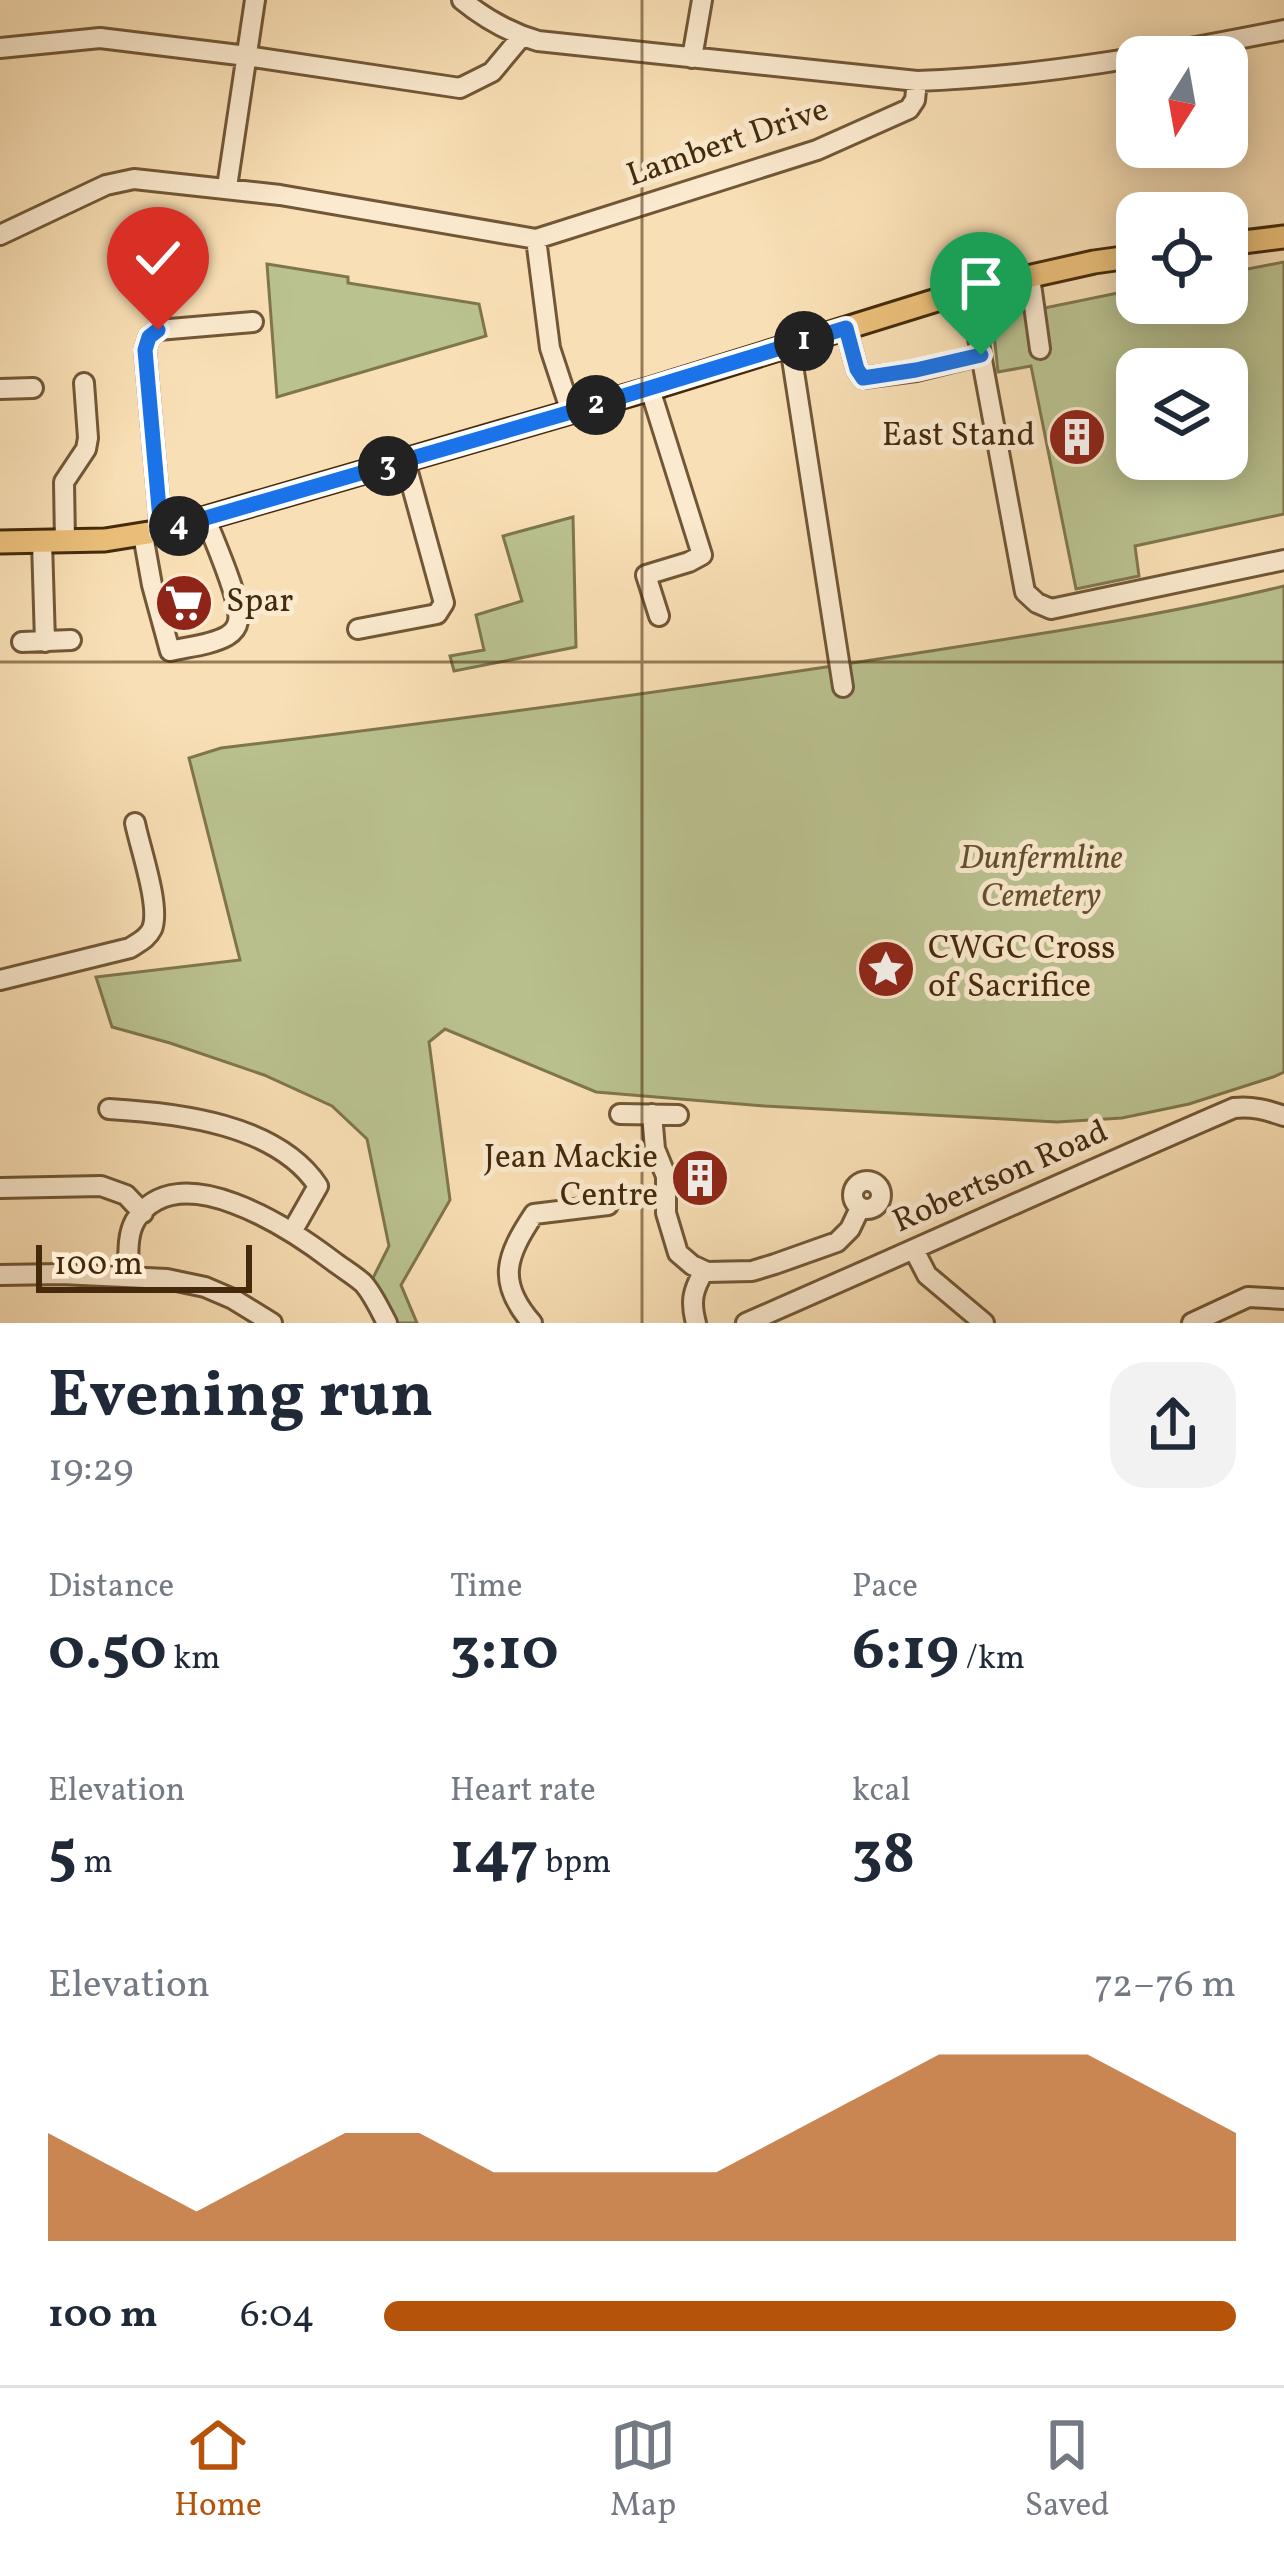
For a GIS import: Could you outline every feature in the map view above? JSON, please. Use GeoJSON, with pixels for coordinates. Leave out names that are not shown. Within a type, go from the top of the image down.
{"type":"FeatureCollection","features":[{"type":"Feature","properties":{"kind":"main road"},"geometry":{"type":"LineString","coordinates":[[1248,241],[1284,237]]}},
{"type":"Feature","properties":{"kind":"main road"},"geometry":{"type":"LineString","coordinates":[[0,542],[152,533],[650,389],[969,290],[1116,259]]}},
{"type":"Feature","properties":{"kind":"street"},"geometry":{"type":"LineString","coordinates":[[227,188],[255,0]]}},
{"type":"Feature","properties":{"kind":"street"},"geometry":{"type":"LineString","coordinates":[[462,0],[538,41],[917,81],[980,79],[1080,66],[1284,30]]}},
{"type":"Feature","properties":{"kind":"street"},"geometry":{"type":"LineString","coordinates":[[692,58],[702,0]]}},
{"type":"Feature","properties":{"kind":"street"},"geometry":{"type":"LineString","coordinates":[[0,48],[100,38],[460,88],[492,72],[522,36]]}},
{"type":"Feature","properties":{"kind":"street","name":"Lambert Drive"},"geometry":{"type":"LineString","coordinates":[[0,235],[134,179],[227,188],[536,239],[817,150],[909,109],[917,81]]}},
{"type":"Feature","properties":{"kind":"street"},"geometry":{"type":"LineString","coordinates":[[536,239],[550,347],[571,412]]}},
{"type":"Feature","properties":{"kind":"street"},"geometry":{"type":"LineString","coordinates":[[1030,277],[1040,349]]}},
{"type":"Feature","properties":{"kind":"street"},"geometry":{"type":"LineString","coordinates":[[969,290],[1013,535],[1029,597],[1052,609],[1284,560]]}},
{"type":"Feature","properties":{"kind":"street"},"geometry":{"type":"LineString","coordinates":[[206,519],[234,593],[237,627],[229,635],[170,651],[152,585],[145,350],[149,337],[158,330],[253,322]]}},
{"type":"Feature","properties":{"kind":"street"},"geometry":{"type":"LineString","coordinates":[[846,328],[863,378],[981,355]]}},
{"type":"Feature","properties":{"kind":"street"},"geometry":{"type":"LineString","coordinates":[[790,346],[843,687]]}},
{"type":"Feature","properties":{"kind":"street"},"geometry":{"type":"LineString","coordinates":[[45,642],[64,482],[88,438],[84,382]]}},
{"type":"Feature","properties":{"kind":"street"},"geometry":{"type":"LineString","coordinates":[[0,389],[33,388]]}},
{"type":"Feature","properties":{"kind":"street"},"geometry":{"type":"LineString","coordinates":[[650,389],[702,555],[646,575],[659,616]]}},
{"type":"Feature","properties":{"kind":"street"},"geometry":{"type":"LineString","coordinates":[[358,629],[437,614],[444,603],[405,461]]}},
{"type":"Feature","properties":{"kind":"street"},"geometry":{"type":"LineString","coordinates":[[1029,597],[1029,624]]}},
{"type":"Feature","properties":{"kind":"street"},"geometry":{"type":"LineString","coordinates":[[22,643],[71,640]]}},
{"type":"Feature","properties":{"kind":"street"},"geometry":{"type":"LineString","coordinates":[[0,980],[130,948],[146,938],[154,924],[154,908],[135,823]]}},
{"type":"Feature","properties":{"kind":"street","name":"Robertson Road"},"geometry":{"type":"LineString","coordinates":[[746,1323],[1234,1108],[1265,1109],[1284,1116]]}},
{"type":"Feature","properties":{"kind":"street"},"geometry":{"type":"LineString","coordinates":[[109,1109],[204,1119],[255,1137],[305,1166],[319,1186],[293,1230]]}},
{"type":"Feature","properties":{"kind":"street"},"geometry":{"type":"LineString","coordinates":[[620,1114],[677,1115]]}},
{"type":"Feature","properties":{"kind":"street"},"geometry":{"type":"LineString","coordinates":[[652,1114],[655,1149],[666,1176],[666,1213],[678,1253],[692,1265],[704,1270],[752,1271],[831,1245],[850,1229],[860,1208]]}},
{"type":"Feature","properties":{"kind":"street"},"geometry":{"type":"LineString","coordinates":[[0,1188],[101,1186],[126,1195],[143,1213]]}},
{"type":"Feature","properties":{"kind":"street"},"geometry":{"type":"LineString","coordinates":[[128,1276],[130,1237],[143,1213],[158,1199],[208,1195],[293,1230],[364,1284],[387,1323]]}},
{"type":"Feature","properties":{"kind":"street"},"geometry":{"type":"LineString","coordinates":[[532,1323],[515,1303],[507,1275],[513,1245],[534,1214],[584,1198],[608,1204]]}},
{"type":"Feature","properties":{"kind":"street"},"geometry":{"type":"LineString","coordinates":[[914,1250],[927,1275],[984,1323]]}},
{"type":"Feature","properties":{"kind":"street"},"geometry":{"type":"LineString","coordinates":[[696,1323],[691,1301],[704,1270]]}},
{"type":"Feature","properties":{"kind":"street"},"geometry":{"type":"LineString","coordinates":[[0,1275],[167,1279],[206,1287],[272,1323]]}},
{"type":"Feature","properties":{"kind":"street"},"geometry":{"type":"LineString","coordinates":[[1192,1323],[1248,1297],[1284,1299]]}},
{"type":"Feature","properties":{"kind":"street"},"geometry":{"type":"LineString","coordinates":[[796,1301],[806,1323]]}},
{"type":"Feature","properties":{"kind":"green space"},"geometry":{"type":"Polygon","coordinates":[[[1284,262],[1284,514],[1135,546],[1139,576],[1076,589],[1031,366],[998,372],[995,304],[1027,293],[1030,311],[1116,293],[1116,324],[1248,324],[1248,269],[1284,262]]]}},
{"type":"Feature","properties":{"kind":"green space"},"geometry":{"type":"Polygon","coordinates":[[[267,264],[348,277],[348,283],[479,304],[486,336],[277,397],[267,264]]]}},
{"type":"Feature","properties":{"kind":"green space"},"geometry":{"type":"Polygon","coordinates":[[[573,517],[576,647],[454,671],[450,656],[484,650],[476,615],[522,601],[503,536],[573,517]]]}},
{"type":"Feature","properties":{"kind":"green space","name":"Dunfermline Cemetery"},"geometry":{"type":"Polygon","coordinates":[[[1284,586],[1284,1072],[1273,1077],[1189,1104],[1122,1118],[1057,1122],[765,1106],[596,1092],[445,1029],[429,1042],[450,1200],[401,1285],[417,1323],[397,1323],[371,1282],[389,1246],[367,1139],[332,1106],[264,1075],[112,1027],[96,977],[240,960],[189,758],[221,748],[995,641],[1284,586]]]}},
{"type":"Feature","properties":{"kind":"place","name":"East Stand"},"geometry":{"type":"Point","coordinates":[1077,437]}},
{"type":"Feature","properties":{"kind":"place","name":"Spar"},"geometry":{"type":"Point","coordinates":[184,603]}},
{"type":"Feature","properties":{"kind":"place","name":"CWGC Cross of Sacrifice"},"geometry":{"type":"Point","coordinates":[886,969]}},
{"type":"Feature","properties":{"kind":"place","name":"Jean Mackie Centre"},"geometry":{"type":"Point","coordinates":[700,1178]}},
{"type":"Feature","properties":{"kind":"route"},"geometry":{"type":"LineString","coordinates":[[158,330],[149,337],[145,350],[161,531],[846,328],[863,378],[981,355]]}}]}
